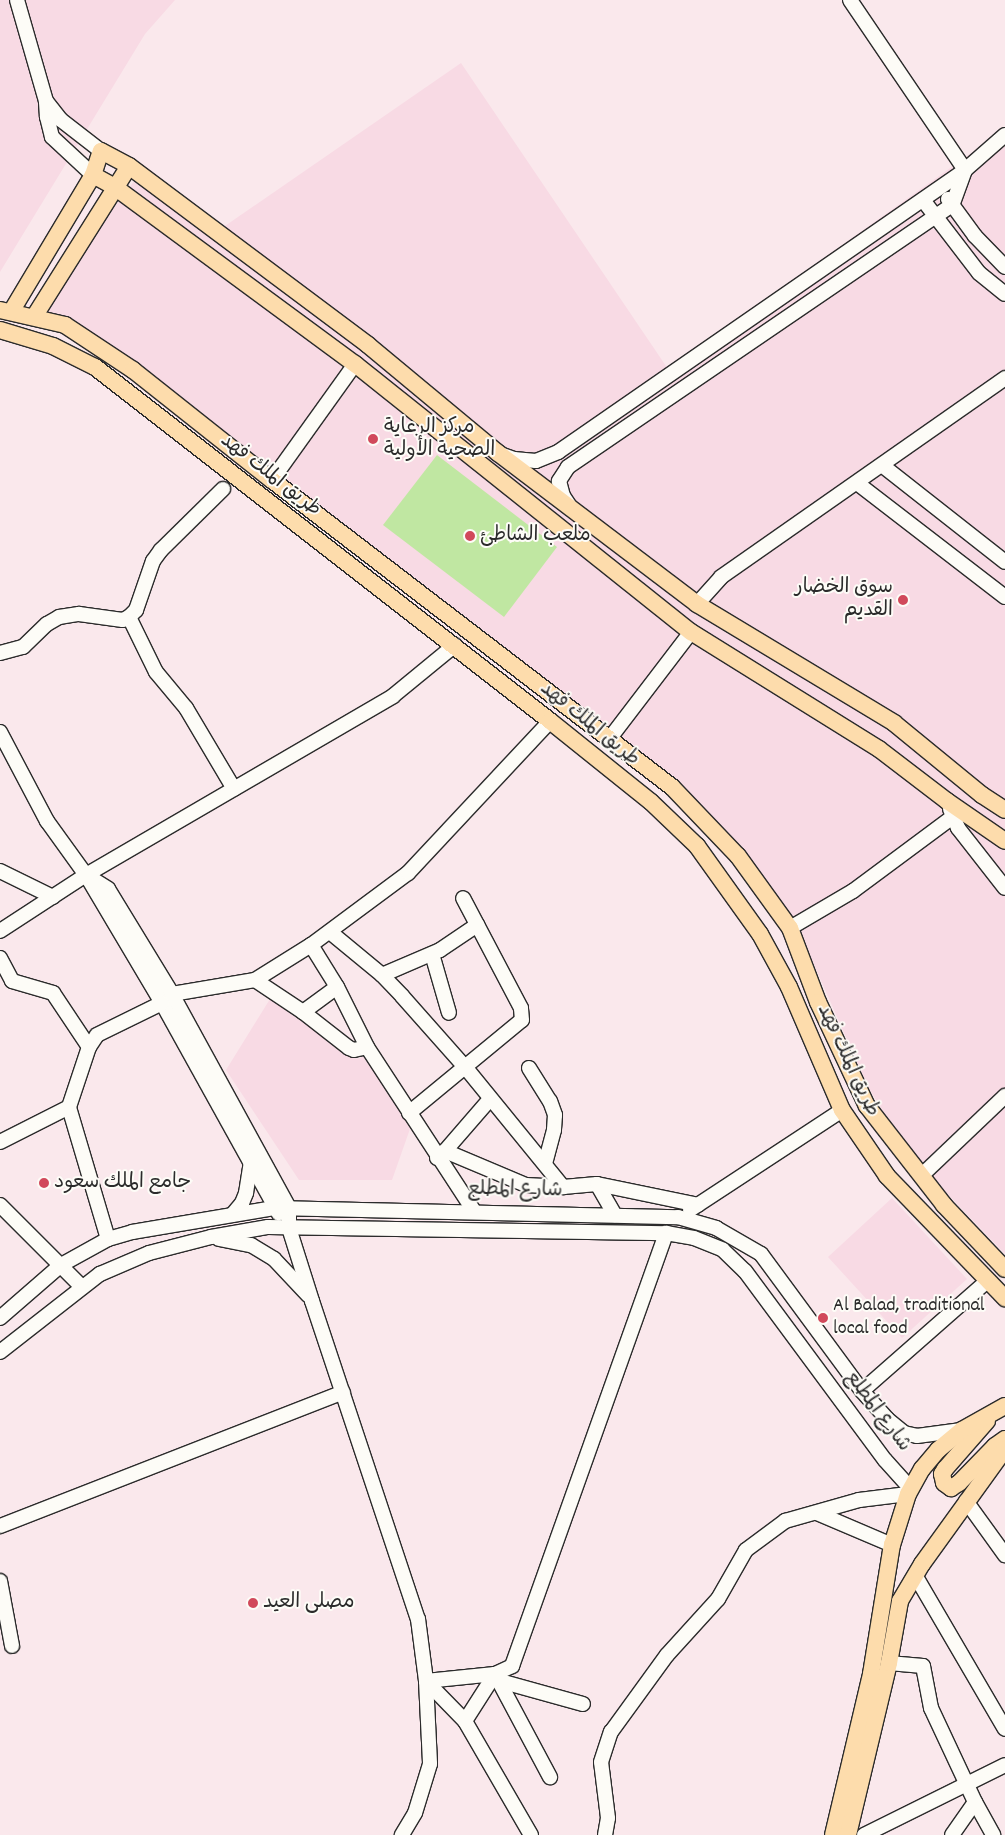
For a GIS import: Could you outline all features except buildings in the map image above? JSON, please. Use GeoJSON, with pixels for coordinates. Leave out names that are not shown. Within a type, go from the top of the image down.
{"type":"FeatureCollection","features":[{"type":"Feature","properties":{"kind":"main road"},"geometry":{"type":"LineString","coordinates":[[6,311],[94,175],[101,151],[129,166],[368,345],[498,453],[697,604],[894,723],[982,796],[1005,810]]}},
{"type":"Feature","properties":{"kind":"main road"},"geometry":{"type":"LineString","coordinates":[[34,317],[129,166]]}},
{"type":"Feature","properties":{"kind":"main road"},"geometry":{"type":"LineString","coordinates":[[94,175],[116,188],[355,364],[691,632],[879,749],[950,809],[1005,841]]}},
{"type":"Feature","properties":{"kind":"main road","name":"طريق الملك فهد"},"geometry":{"type":"LineString","coordinates":[[6,311],[65,325],[134,370],[272,480],[672,787],[738,856],[790,928],[818,1002],[867,1106],[944,1205],[1005,1269]]}},
{"type":"Feature","properties":{"kind":"main road","name":"طريق الملك فهد"},"geometry":{"type":"LineString","coordinates":[[0,330],[53,346],[94,367],[550,721],[651,802],[697,846],[760,934],[789,988],[842,1110],[887,1176],[1005,1298]]}},
{"type":"Feature","properties":{"kind":"main road"},"geometry":{"type":"LineString","coordinates":[[384,591],[396,574]]}},
{"type":"Feature","properties":{"kind":"main road"},"geometry":{"type":"LineString","coordinates":[[1005,1406],[992,1416],[945,1469],[942,1474],[944,1483],[951,1488],[959,1483],[995,1446],[1005,1439]]}},
{"type":"Feature","properties":{"kind":"main road","name":"شارع المطلع"},"geometry":{"type":"LineString","coordinates":[[833,1835],[871,1674],[892,1545],[910,1491],[922,1469],[938,1450],[962,1430],[992,1416]]}},
{"type":"Feature","properties":{"kind":"main road"},"geometry":{"type":"LineString","coordinates":[[848,1835],[889,1663],[900,1601],[915,1575],[966,1501],[1005,1449]]}},
{"type":"Feature","properties":{"kind":"street"},"geometry":{"type":"LineString","coordinates":[[17,0],[46,101],[47,117],[52,136],[94,175]]}},
{"type":"Feature","properties":{"kind":"street"},"geometry":{"type":"LineString","coordinates":[[850,0],[965,170]]}},
{"type":"Feature","properties":{"kind":"street"},"geometry":{"type":"LineString","coordinates":[[46,101],[62,120],[101,151]]}},
{"type":"Feature","properties":{"kind":"street"},"geometry":{"type":"LineString","coordinates":[[498,453],[514,460],[536,461],[558,452],[940,188],[965,170],[1005,135]]}},
{"type":"Feature","properties":{"kind":"street"},"geometry":{"type":"LineString","coordinates":[[573,510],[560,489],[559,481],[568,467],[936,217],[952,205],[965,170]]}},
{"type":"Feature","properties":{"kind":"street"},"geometry":{"type":"LineString","coordinates":[[940,188],[975,236],[1005,267]]}},
{"type":"Feature","properties":{"kind":"street"},"geometry":{"type":"LineString","coordinates":[[923,200],[979,273],[1005,294]]}},
{"type":"Feature","properties":{"kind":"street"},"geometry":{"type":"LineString","coordinates":[[272,480],[355,364]]}},
{"type":"Feature","properties":{"kind":"street"},"geometry":{"type":"LineString","coordinates":[[697,604],[721,577],[883,466],[1005,378]]}},
{"type":"Feature","properties":{"kind":"street"},"geometry":{"type":"LineString","coordinates":[[883,466],[1005,562]]}},
{"type":"Feature","properties":{"kind":"street"},"geometry":{"type":"LineString","coordinates":[[858,483],[1005,597]]}},
{"type":"Feature","properties":{"kind":"street"},"geometry":{"type":"LineString","coordinates":[[0,653],[24,647],[47,624],[58,618],[79,614],[123,620],[129,617],[136,610],[153,561],[223,488]]}},
{"type":"Feature","properties":{"kind":"street"},"geometry":{"type":"LineString","coordinates":[[129,617],[156,672],[186,708],[234,789]]}},
{"type":"Feature","properties":{"kind":"street"},"geometry":{"type":"LineString","coordinates":[[610,738],[691,632]]}},
{"type":"Feature","properties":{"kind":"street"},"geometry":{"type":"LineString","coordinates":[[0,931],[86,875],[393,696],[455,646]]}},
{"type":"Feature","properties":{"kind":"street"},"geometry":{"type":"LineString","coordinates":[[108,1239],[69,1108],[89,1047],[97,1035],[167,998],[255,980],[330,932],[408,873],[550,721]]}},
{"type":"Feature","properties":{"kind":"street"},"geometry":{"type":"LineString","coordinates":[[0,732],[47,821],[86,875],[167,998],[289,1208],[290,1228],[312,1301],[418,1619],[426,1681],[430,1764],[415,1813],[402,1835]]}},
{"type":"Feature","properties":{"kind":"street"},"geometry":{"type":"LineString","coordinates":[[790,928],[852,891],[950,809],[958,828],[1005,888]]}},
{"type":"Feature","properties":{"kind":"street"},"geometry":{"type":"LineString","coordinates":[[0,871],[53,897]]}},
{"type":"Feature","properties":{"kind":"street"},"geometry":{"type":"LineString","coordinates":[[409,1113],[522,1020],[523,1014],[463,898]]}},
{"type":"Feature","properties":{"kind":"street"},"geometry":{"type":"LineString","coordinates":[[382,975],[432,954],[477,925]]}},
{"type":"Feature","properties":{"kind":"street"},"geometry":{"type":"LineString","coordinates":[[330,932],[382,975],[466,1068],[563,1187]]}},
{"type":"Feature","properties":{"kind":"street"},"geometry":{"type":"LineString","coordinates":[[311,945],[337,988],[368,1047],[409,1113],[441,1154],[474,1211]]}},
{"type":"Feature","properties":{"kind":"street"},"geometry":{"type":"LineString","coordinates":[[432,954],[449,1013]]}},
{"type":"Feature","properties":{"kind":"street"},"geometry":{"type":"LineString","coordinates":[[0,958],[12,981],[52,992],[89,1047]]}},
{"type":"Feature","properties":{"kind":"street"},"geometry":{"type":"LineString","coordinates":[[255,980],[303,1012],[349,1048],[354,1050],[368,1047]]}},
{"type":"Feature","properties":{"kind":"street"},"geometry":{"type":"LineString","coordinates":[[303,1012],[337,988]]}},
{"type":"Feature","properties":{"kind":"street"},"geometry":{"type":"LineString","coordinates":[[167,998],[274,1208],[290,1228]]}},
{"type":"Feature","properties":{"kind":"street"},"geometry":{"type":"LineString","coordinates":[[530,1068],[550,1101],[554,1115],[554,1130],[545,1163]]}},
{"type":"Feature","properties":{"kind":"street"},"geometry":{"type":"LineString","coordinates":[[922,1175],[1005,1096]]}},
{"type":"Feature","properties":{"kind":"street"},"geometry":{"type":"LineString","coordinates":[[441,1154],[490,1099]]}},
{"type":"Feature","properties":{"kind":"street"},"geometry":{"type":"LineString","coordinates":[[0,1142],[69,1108]]}},
{"type":"Feature","properties":{"kind":"street"},"geometry":{"type":"LineString","coordinates":[[678,1217],[842,1110]]}},
{"type":"Feature","properties":{"kind":"street"},"geometry":{"type":"LineString","coordinates":[[441,1154],[519,1183],[563,1187],[597,1184],[698,1205]]}},
{"type":"Feature","properties":{"kind":"street"},"geometry":{"type":"LineString","coordinates":[[232,1215],[242,1203],[246,1193],[251,1162]]}},
{"type":"Feature","properties":{"kind":"street"},"geometry":{"type":"LineString","coordinates":[[597,1184],[615,1215]]}},
{"type":"Feature","properties":{"kind":"street"},"geometry":{"type":"LineString","coordinates":[[0,1205],[82,1286]]}},
{"type":"Feature","properties":{"kind":"street","name":"شارع المطلع"},"geometry":{"type":"LineString","coordinates":[[0,1318],[61,1265],[108,1239],[132,1232],[274,1208],[678,1217],[716,1228],[762,1254],[862,1391],[887,1419],[904,1434],[917,1436],[962,1430]]}},
{"type":"Feature","properties":{"kind":"street","name":"شارع المطلع"},"geometry":{"type":"LineString","coordinates":[[0,1352],[82,1286],[100,1274],[149,1253],[211,1237],[268,1227],[666,1233],[694,1238],[723,1250],[746,1271],[885,1460],[910,1491]]}},
{"type":"Feature","properties":{"kind":"street"},"geometry":{"type":"LineString","coordinates":[[465,1721],[497,1677],[512,1666],[666,1233]]}},
{"type":"Feature","properties":{"kind":"street"},"geometry":{"type":"LineString","coordinates":[[211,1237],[251,1245],[274,1259],[292,1276],[312,1301]]}},
{"type":"Feature","properties":{"kind":"street"},"geometry":{"type":"LineString","coordinates":[[862,1391],[987,1281]]}},
{"type":"Feature","properties":{"kind":"street"},"geometry":{"type":"LineString","coordinates":[[0,1526],[343,1392]]}},
{"type":"Feature","properties":{"kind":"street"},"geometry":{"type":"LineString","coordinates":[[605,1835],[608,1818],[600,1762],[611,1732],[667,1655],[718,1598],[746,1550],[784,1521],[859,1500],[910,1491]]}},
{"type":"Feature","properties":{"kind":"street"},"geometry":{"type":"LineString","coordinates":[[966,1501],[1005,1555]]}},
{"type":"Feature","properties":{"kind":"street"},"geometry":{"type":"LineString","coordinates":[[817,1513],[892,1545]]}},
{"type":"Feature","properties":{"kind":"street"},"geometry":{"type":"LineString","coordinates":[[915,1575],[1001,1713],[1005,1729]]}},
{"type":"Feature","properties":{"kind":"street"},"geometry":{"type":"LineString","coordinates":[[0,1581],[12,1646]]}},
{"type":"Feature","properties":{"kind":"street"},"geometry":{"type":"LineString","coordinates":[[889,1663],[923,1666],[931,1708],[975,1802],[993,1835]]}},
{"type":"Feature","properties":{"kind":"street"},"geometry":{"type":"LineString","coordinates":[[497,1677],[550,1778]]}},
{"type":"Feature","properties":{"kind":"street"},"geometry":{"type":"LineString","coordinates":[[426,1681],[497,1677],[583,1704]]}},
{"type":"Feature","properties":{"kind":"street"},"geometry":{"type":"LineString","coordinates":[[426,1681],[465,1721],[531,1835]]}},
{"type":"Feature","properties":{"kind":"street"},"geometry":{"type":"LineString","coordinates":[[864,1835],[1005,1765]]}},
{"type":"Feature","properties":{"kind":"street"},"geometry":{"type":"LineString","coordinates":[[952,1835],[975,1802]]}},
{"type":"Feature","properties":{"kind":"shaded area"},"geometry":{"type":"Polygon","coordinates":[[[0,0],[175,0],[145,34],[0,272],[0,0]]]}},
{"type":"Feature","properties":{"kind":"shaded area"},"geometry":{"type":"Polygon","coordinates":[[[461,63],[668,369],[1005,129],[1005,1254],[911,1156],[868,1087],[800,933],[738,848],[162,386],[35,311],[145,167],[222,228],[461,63]]]}},
{"type":"Feature","properties":{"kind":"shaded area"},"geometry":{"type":"Polygon","coordinates":[[[270,999],[357,1059],[367,1055],[411,1126],[392,1180],[299,1180],[226,1070],[270,999]]]}},
{"type":"Feature","properties":{"kind":"shaded area"},"geometry":{"type":"Polygon","coordinates":[[[892,1198],[967,1279],[902,1338],[828,1257],[892,1198]]]}},
{"type":"Feature","properties":{"kind":"green space","name":"ملعب الشاطئ"},"geometry":{"type":"Polygon","coordinates":[[[437,455],[557,547],[504,617],[383,525],[437,455]]]}},
{"type":"Feature","properties":{"kind":"place","name":"مركز الرعاية الصحية الأولية"},"geometry":{"type":"Point","coordinates":[373,439]}},
{"type":"Feature","properties":{"kind":"place","name":"ملعب الشاطئ"},"geometry":{"type":"Point","coordinates":[470,536]}},
{"type":"Feature","properties":{"kind":"place","name":"سوق الخضار القديم"},"geometry":{"type":"Point","coordinates":[903,600]}},
{"type":"Feature","properties":{"kind":"place","name":"جامع الملك سعود"},"geometry":{"type":"Point","coordinates":[44,1183]}},
{"type":"Feature","properties":{"kind":"place","name":"Al Balad, traditional local food"},"geometry":{"type":"Point","coordinates":[823,1318]}},
{"type":"Feature","properties":{"kind":"place","name":"مصلى العيد"},"geometry":{"type":"Point","coordinates":[253,1603]}}]}
